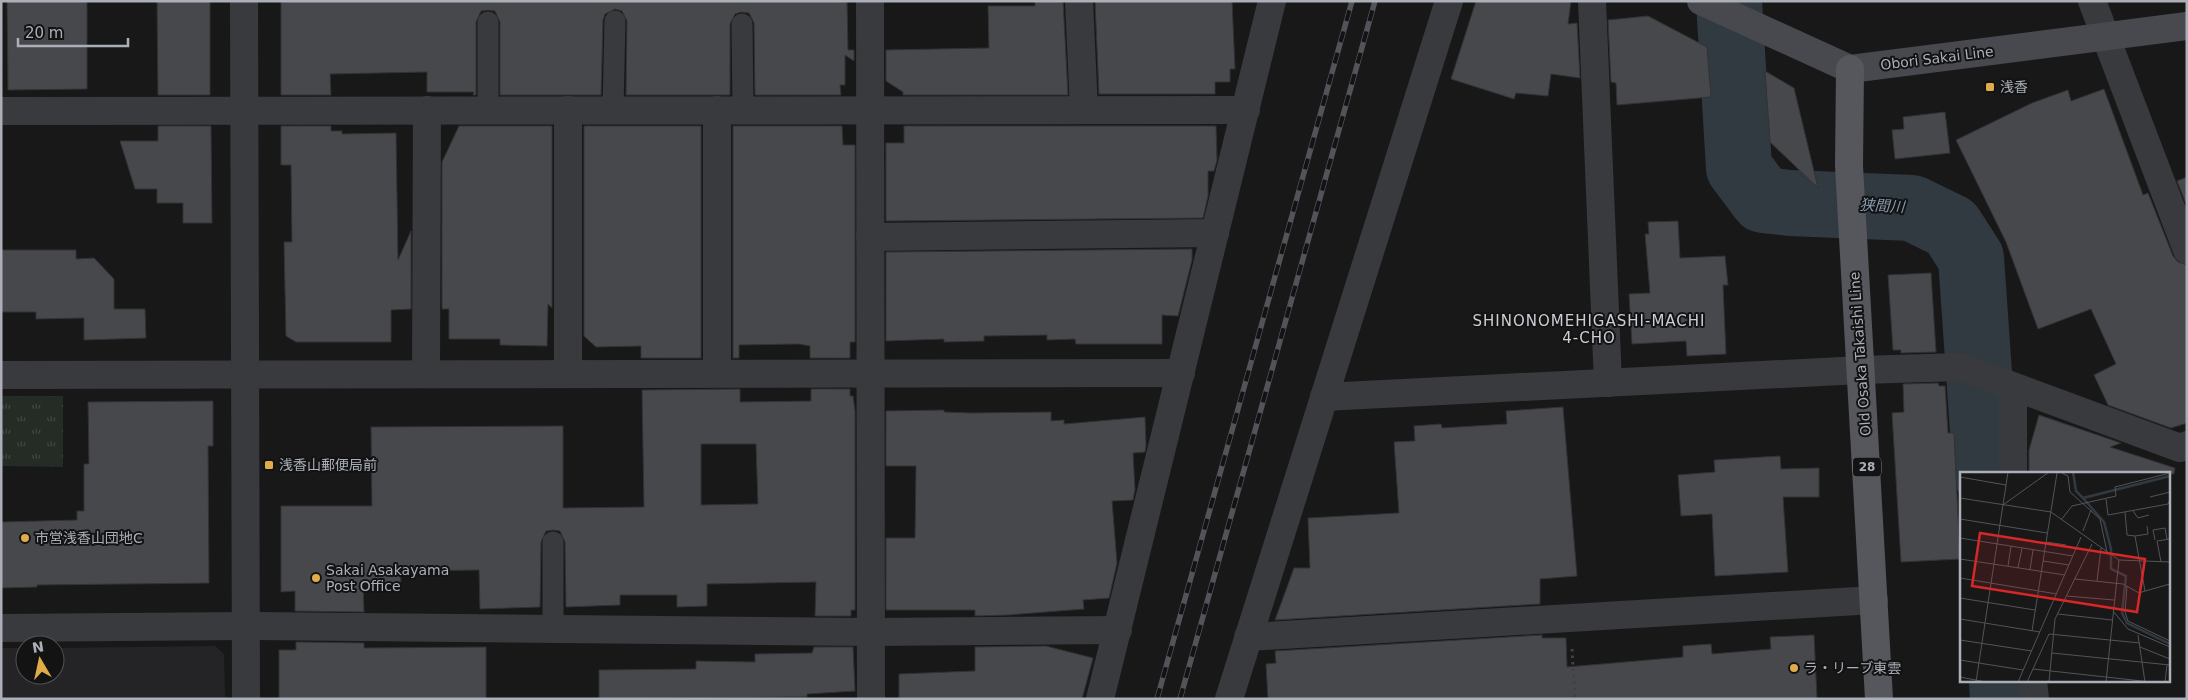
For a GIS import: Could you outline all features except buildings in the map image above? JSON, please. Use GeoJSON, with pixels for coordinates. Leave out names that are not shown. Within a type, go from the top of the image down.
{"type":"FeatureCollection","features":[{"type":"Feature","properties":{"kind":"main road"},"geometry":{"type":"LineString","coordinates":[[1706,4],[1850,69]]}},
{"type":"Feature","properties":{"kind":"main road","name":"Obori Sakai Line"},"geometry":{"type":"LineString","coordinates":[[1850,69],[2187,26]]}},
{"type":"Feature","properties":{"kind":"main road","name":"Old Osaka Takaishi Line"},"geometry":{"type":"LineString","coordinates":[[1850,69],[1849,166],[1852,235],[1879,699]]}},
{"type":"Feature","properties":{"kind":"street"},"geometry":{"type":"LineString","coordinates":[[244,1],[246,699]]}},
{"type":"Feature","properties":{"kind":"street"},"geometry":{"type":"LineString","coordinates":[[870,1],[871,699]]}},
{"type":"Feature","properties":{"kind":"street"},"geometry":{"type":"LineString","coordinates":[[1079,1],[1084,110]]}},
{"type":"Feature","properties":{"kind":"street"},"geometry":{"type":"LineString","coordinates":[[1100,699],[1272,1]]}},
{"type":"Feature","properties":{"kind":"street"},"geometry":{"type":"LineString","coordinates":[[1229,699],[1449,1]]}},
{"type":"Feature","properties":{"kind":"street"},"geometry":{"type":"LineString","coordinates":[[1592,1],[1608,383]]}},
{"type":"Feature","properties":{"kind":"street"},"geometry":{"type":"LineString","coordinates":[[2092,1],[2187,250]]}},
{"type":"Feature","properties":{"kind":"street"},"geometry":{"type":"LineString","coordinates":[[426,374],[427,110]]}},
{"type":"Feature","properties":{"kind":"street"},"geometry":{"type":"LineString","coordinates":[[568,110],[568,374]]}},
{"type":"Feature","properties":{"kind":"street"},"geometry":{"type":"LineString","coordinates":[[717,374],[730,110]]}},
{"type":"Feature","properties":{"kind":"street"},"geometry":{"type":"LineString","coordinates":[[1,111],[1246,110]]}},
{"type":"Feature","properties":{"kind":"street"},"geometry":{"type":"LineString","coordinates":[[870,237],[1215,233]]}},
{"type":"Feature","properties":{"kind":"street"},"geometry":{"type":"LineString","coordinates":[[1324,397],[1861,370],[1961,367],[2180,448],[2187,445]]}},
{"type":"Feature","properties":{"kind":"street"},"geometry":{"type":"LineString","coordinates":[[1,375],[1181,373]]}},
{"type":"Feature","properties":{"kind":"street"},"geometry":{"type":"LineString","coordinates":[[2007,385],[2013,472]]}},
{"type":"Feature","properties":{"kind":"street"},"geometry":{"type":"LineString","coordinates":[[1248,637],[1874,600]]}},
{"type":"Feature","properties":{"kind":"street"},"geometry":{"type":"LineString","coordinates":[[1,628],[245,626],[871,632],[1118,630]]}},
{"type":"Feature","properties":{"kind":"street"},"geometry":{"type":"LineString","coordinates":[[2033,682],[2035,699]]}},
{"type":"Feature","properties":{"kind":"lane"},"geometry":{"type":"LineString","coordinates":[[613,110],[615,20]]}},
{"type":"Feature","properties":{"kind":"lane"},"geometry":{"type":"LineString","coordinates":[[488,22],[488,110]]}},
{"type":"Feature","properties":{"kind":"lane"},"geometry":{"type":"LineString","coordinates":[[730,110],[742,24]]}},
{"type":"Feature","properties":{"kind":"lane"},"geometry":{"type":"LineString","coordinates":[[553,542],[553,629]]}},
{"type":"Feature","properties":{"kind":"path"},"geometry":{"type":"LineString","coordinates":[[1570,618],[1575,699]]}},
{"type":"Feature","properties":{"kind":"shaded area"},"geometry":{"type":"Polygon","coordinates":[[[215,646],[224,654],[225,699],[1,699],[1,648],[15,648],[15,685],[65,685],[65,648],[215,646]]]}},
{"type":"Feature","properties":{"kind":"green space"},"geometry":{"type":"Polygon","coordinates":[[[1,396],[63,396],[63,467],[1,466],[1,396]]]}},
{"type":"Feature","properties":{"kind":"waterway","name":"狭間川"},"geometry":{"type":"LineString","coordinates":[[1729,1],[1739,168],[1763,200],[1790,203],[1912,208],[1951,227],[1971,258],[1986,472]]}},
{"type":"Feature","properties":{"kind":"waterway","name":"狭間川"},"geometry":{"type":"LineString","coordinates":[[2002,682],[2003,699]]}},
{"type":"Feature","properties":{"kind":"railway"},"geometry":{"type":"LineString","coordinates":[[1157,699],[1352,1]]}},
{"type":"Feature","properties":{"kind":"railway"},"geometry":{"type":"LineString","coordinates":[[1180,699],[1375,1]]}},
{"type":"Feature","properties":{"kind":"place","name":"浅香"},"geometry":{"type":"Point","coordinates":[1990,87]}},
{"type":"Feature","properties":{"kind":"place","name":"浅香山郵便局前"},"geometry":{"type":"Point","coordinates":[269,465]}},
{"type":"Feature","properties":{"kind":"place","name":"市営浅香山団地C"},"geometry":{"type":"Point","coordinates":[25,538]}},
{"type":"Feature","properties":{"kind":"place","name":"Sakai Asakayama Post Office"},"geometry":{"type":"Point","coordinates":[316,578]}},
{"type":"Feature","properties":{"kind":"place","name":"ラ・リーブ東雲"},"geometry":{"type":"Point","coordinates":[1794,668]}},
{"type":"Feature","properties":{"kind":"district","name":"SHINONOMEHIGASHI-MACHI 4-CHO"},"geometry":{"type":"Point","coordinates":[1589,330]}}]}
